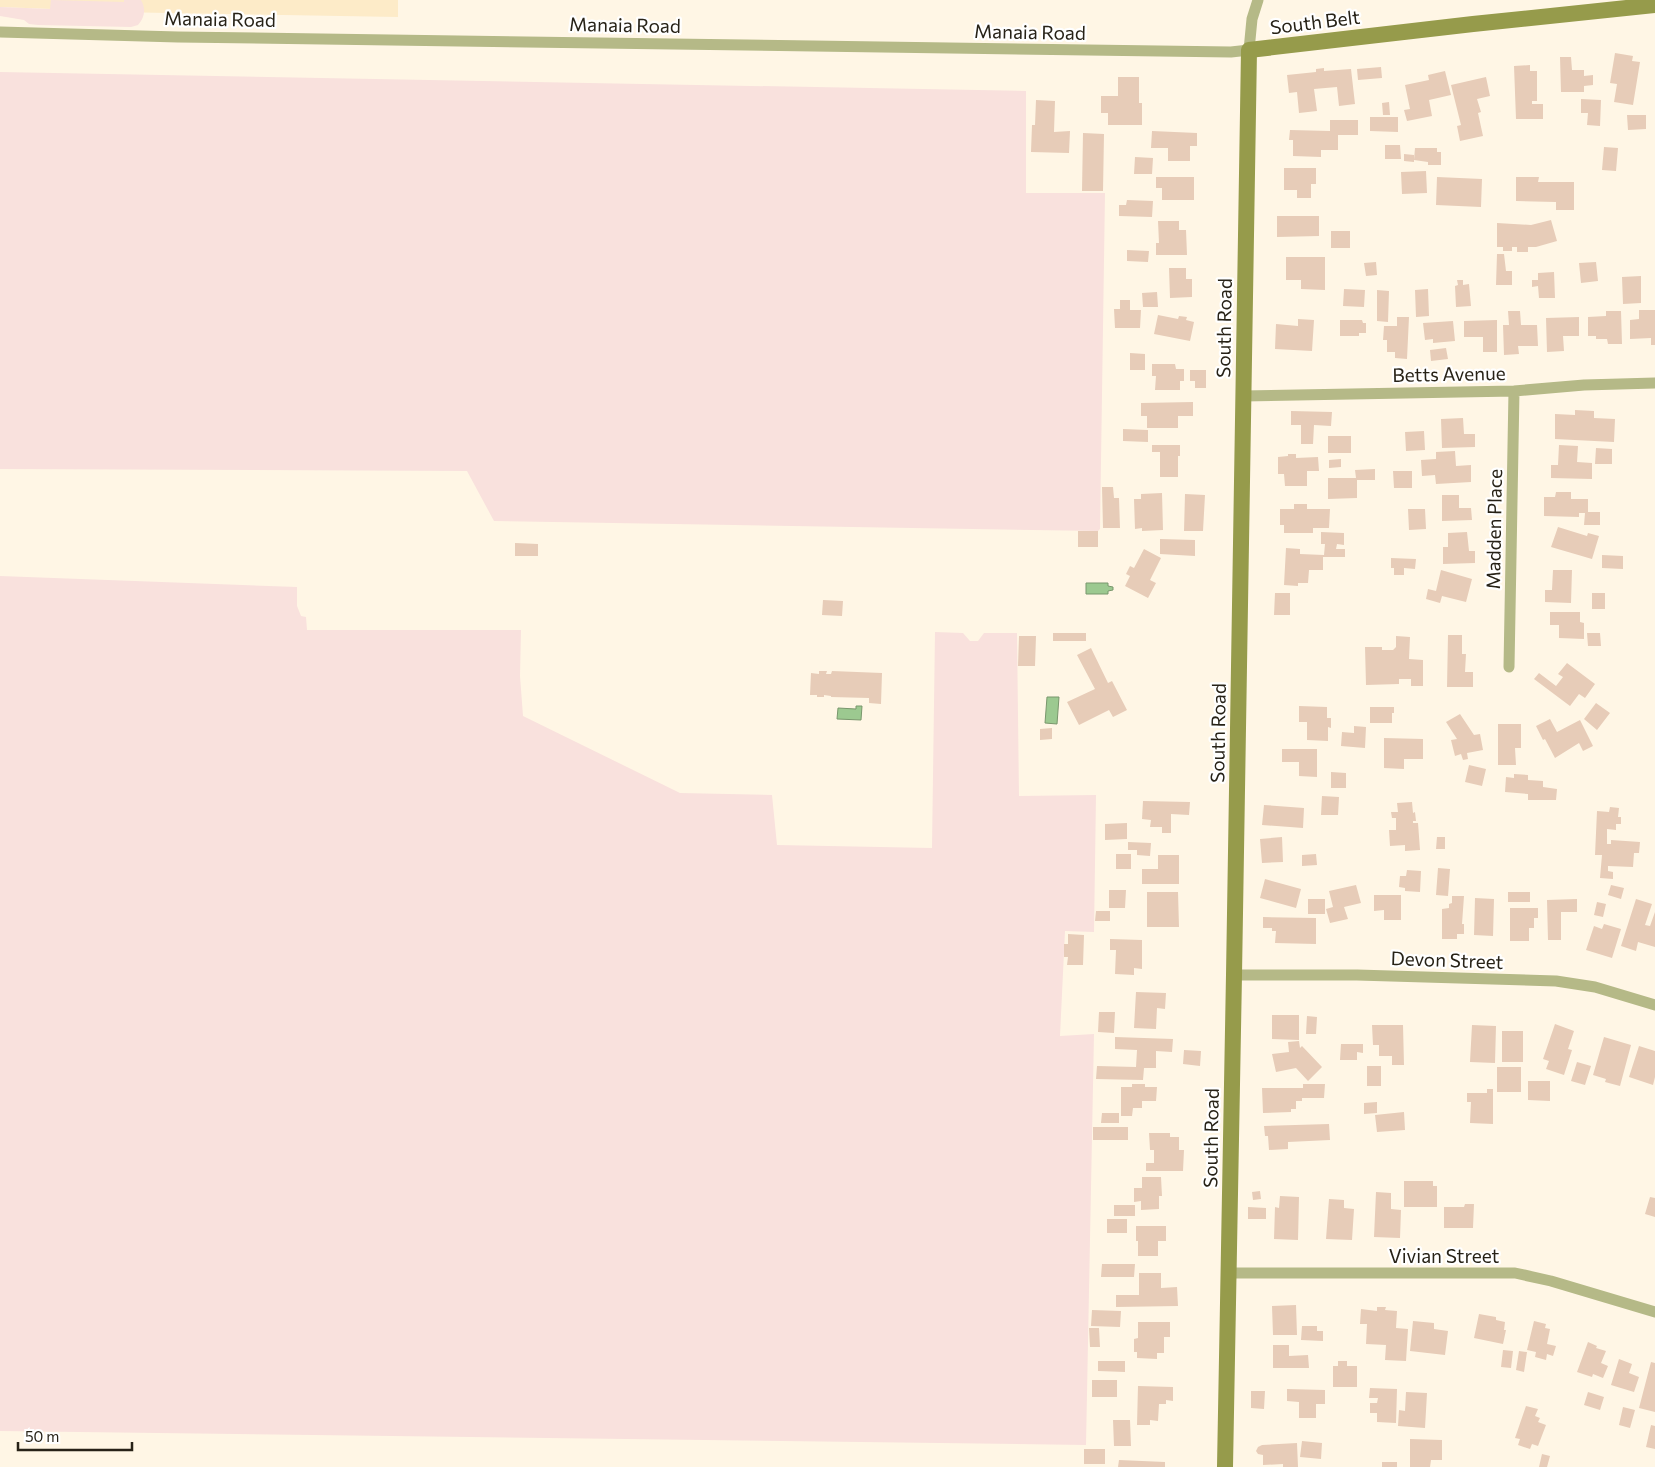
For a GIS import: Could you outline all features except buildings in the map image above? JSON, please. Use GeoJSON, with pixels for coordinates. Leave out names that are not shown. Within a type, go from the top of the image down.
{"type":"FeatureCollection","features":[{"type":"Feature","properties":{"kind":"street","name":"South Road"},"geometry":{"type":"LineString","coordinates":[[1224,1467],[1249,50],[1252,19],[1258,0]]}},
{"type":"Feature","properties":{"kind":"street","name":"South Belt"},"geometry":{"type":"LineString","coordinates":[[1249,50],[1655,5]]}},
{"type":"Feature","properties":{"kind":"street","name":"Manaia Road"},"geometry":{"type":"LineString","coordinates":[[0,32],[178,37],[1071,50],[1231,52],[1249,50]]}},
{"type":"Feature","properties":{"kind":"street","name":"Betts Avenue"},"geometry":{"type":"LineString","coordinates":[[1243,396],[1514,391],[1584,385],[1655,382]]}},
{"type":"Feature","properties":{"kind":"street","name":"Madden Place"},"geometry":{"type":"LineString","coordinates":[[1509,667],[1514,391]]}},
{"type":"Feature","properties":{"kind":"street","name":"Devon Street"},"geometry":{"type":"LineString","coordinates":[[1234,975],[1357,975],[1556,981],[1595,987],[1655,1004]]}},
{"type":"Feature","properties":{"kind":"street","name":"Vivian Street"},"geometry":{"type":"LineString","coordinates":[[1228,1273],[1515,1273],[1551,1281],[1655,1312]]}},
{"type":"Feature","properties":{"kind":"shaded area"},"geometry":{"type":"Polygon","coordinates":[[[0,0],[398,0],[398,17],[54,11],[53,9],[0,7],[0,0]]]}},
{"type":"Feature","properties":{"kind":"shaded area"},"geometry":{"type":"Polygon","coordinates":[[[51,0],[124,2],[124,0],[141,0],[144,13],[138,25],[131,27],[38,25],[29,24],[24,20],[0,16],[0,7],[50,9],[51,0]]]}},
{"type":"Feature","properties":{"kind":"shaded area"},"geometry":{"type":"Polygon","coordinates":[[[0,72],[1026,91],[1026,193],[1105,193],[1100,529],[1098,531],[494,521],[467,471],[0,469],[0,72]]]}},
{"type":"Feature","properties":{"kind":"shaded area"},"geometry":{"type":"Polygon","coordinates":[[[0,576],[297,587],[297,606],[301,616],[306,617],[307,630],[521,630],[520,676],[523,716],[680,793],[772,795],[777,845],[932,848],[935,632],[963,633],[970,641],[978,641],[984,633],[1017,633],[1019,796],[1096,795],[1094,932],[1065,931],[1060,1036],[1094,1034],[1086,1445],[0,1431],[0,576]]]}},
{"type":"Feature","properties":{"kind":"shaded area"},"geometry":{"type":"Polygon","coordinates":[[[1086,583],[1108,583],[1108,586],[1113,587],[1113,590],[1108,591],[1108,594],[1086,594],[1086,583]]]}},
{"type":"Feature","properties":{"kind":"shaded area"},"geometry":{"type":"Polygon","coordinates":[[[1047,697],[1059,697],[1057,724],[1045,723],[1047,697]]]}},
{"type":"Feature","properties":{"kind":"shaded area"},"geometry":{"type":"Polygon","coordinates":[[[856,706],[862,706],[861,720],[837,719],[838,708],[856,709],[856,706]]]}}]}
